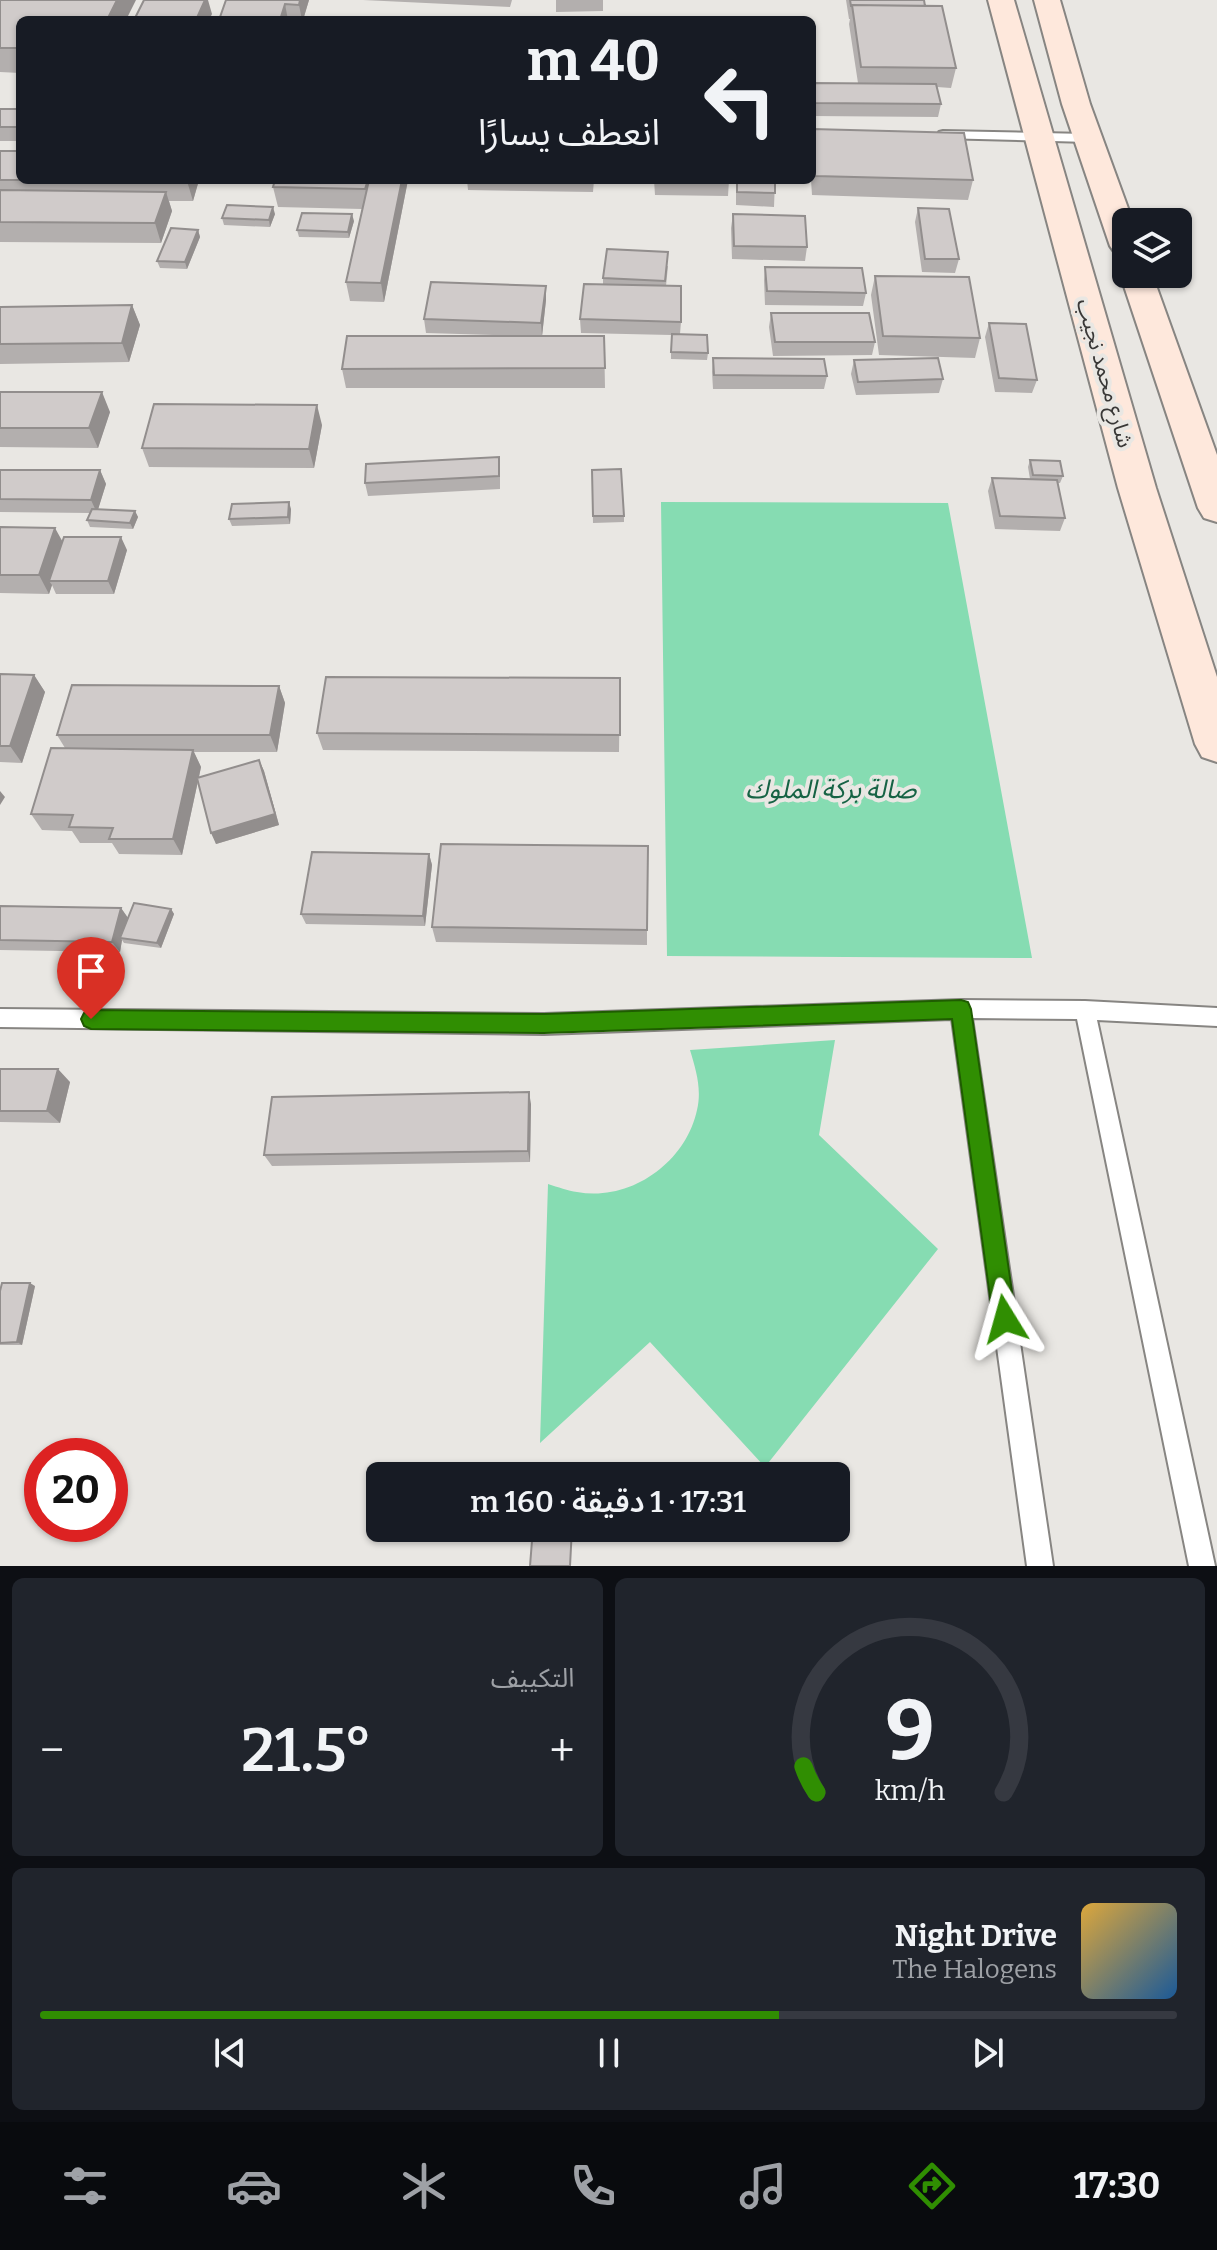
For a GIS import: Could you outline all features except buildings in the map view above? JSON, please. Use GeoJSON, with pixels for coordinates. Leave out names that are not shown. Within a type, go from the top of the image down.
{"type":"FeatureCollection","features":[{"type":"Feature","properties":{"kind":"main road","name":"شارع محمد نجيب"},"geometry":{"type":"LineString","coordinates":[[1001,0],[1039,137],[1183,495]]}},
{"type":"Feature","properties":{"kind":"main road"},"geometry":{"type":"LineString","coordinates":[[1047,0],[1088,138],[1113,208]]}},
{"type":"Feature","properties":{"kind":"main road","name":"شارع محمد نجيب"},"geometry":{"type":"LineString","coordinates":[[1139,288],[1183,495],[1217,744]]}},
{"type":"Feature","properties":{"kind":"lane"},"geometry":{"type":"LineString","coordinates":[[934,135],[1088,138]]}},
{"type":"Feature","properties":{"kind":"lane"},"geometry":{"type":"LineString","coordinates":[[961,1009],[1040,1566]]}},
{"type":"Feature","properties":{"kind":"lane"},"geometry":{"type":"LineString","coordinates":[[0,1018],[544,1024],[961,1009],[1085,1010],[1217,1017]]}},
{"type":"Feature","properties":{"kind":"lane"},"geometry":{"type":"LineString","coordinates":[[1085,1010],[1202,1566]]}},
{"type":"Feature","properties":{"kind":"green space","name":"صالة بركة الملوك"},"geometry":{"type":"Polygon","coordinates":[[[661,502],[948,503],[1032,958],[667,956],[661,502]]]}},
{"type":"Feature","properties":{"kind":"green space"},"geometry":{"type":"Polygon","coordinates":[[[835,1040],[819,1135],[938,1249],[769,1462],[760,1462],[650,1342],[540,1443],[548,1184],[577,1192],[617,1191],[653,1174],[668,1161],[691,1129],[697,1110],[699,1087],[690,1050],[835,1040]]]}},
{"type":"Feature","properties":{"kind":"route"},"geometry":{"type":"LineString","coordinates":[[91,1019],[544,1024],[961,1009],[1005,1319]]}}]}
